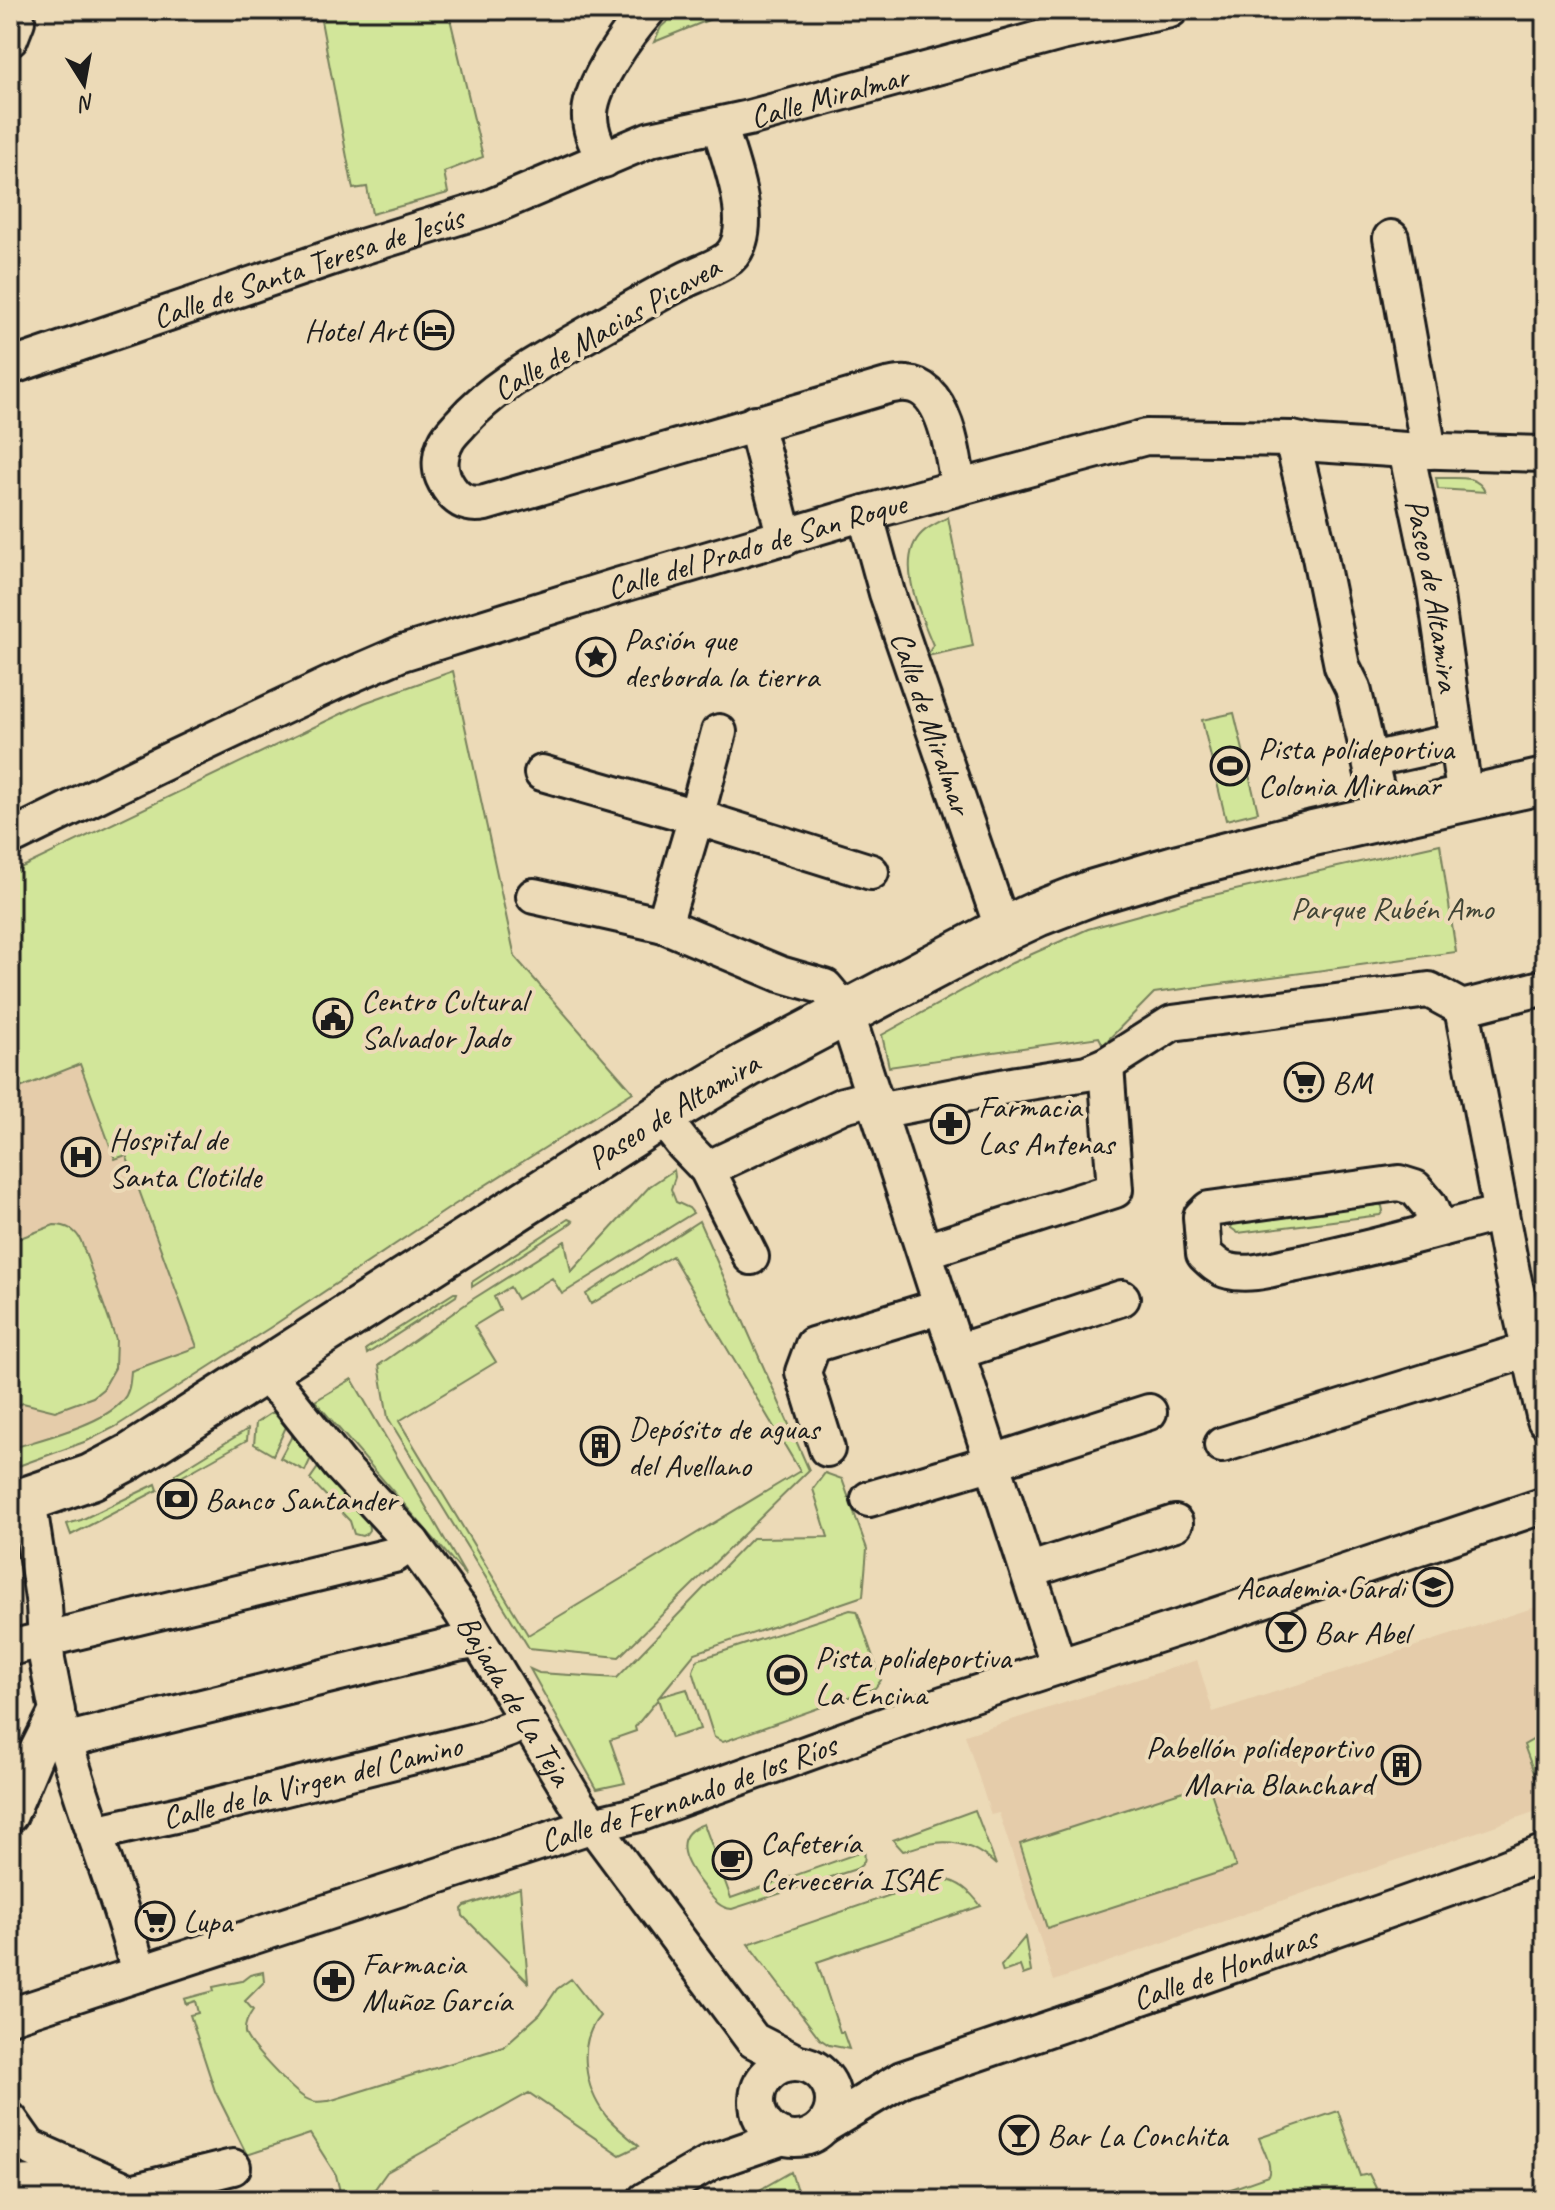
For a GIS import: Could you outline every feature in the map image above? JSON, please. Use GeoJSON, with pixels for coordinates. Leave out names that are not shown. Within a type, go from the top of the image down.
{"type":"FeatureCollection","features":[{"type":"Feature","properties":{"kind":"main road","name":"Paseo de Altamira"},"geometry":{"type":"LineString","coordinates":[[19,1502],[91,1477],[131,1456],[661,1116],[747,1065],[1003,930],[1094,892],[1175,868],[1545,781]]}},
{"type":"Feature","properties":{"kind":"street"},"geometry":{"type":"LineString","coordinates":[[10,39],[17,21],[16,10]]}},
{"type":"Feature","properties":{"kind":"street"},"geometry":{"type":"LineString","coordinates":[[648,10],[637,22],[596,87],[590,114],[592,133],[604,160],[651,139],[719,125]]}},
{"type":"Feature","properties":{"kind":"street","name":"Calle Miralmar"},"geometry":{"type":"LineString","coordinates":[[719,125],[937,66],[1057,21],[1170,10]]}},
{"type":"Feature","properties":{"kind":"street","name":"Calle de Macias Picavea"},"geometry":{"type":"LineString","coordinates":[[719,125],[741,203],[740,240],[728,258],[508,381],[477,405],[445,443],[441,460],[444,480],[463,502],[473,505],[887,386],[909,383],[932,396],[953,453],[958,487]]}},
{"type":"Feature","properties":{"kind":"street","name":"Calle de Santa Teresa de Jesús"},"geometry":{"type":"LineString","coordinates":[[10,367],[365,246],[491,207],[604,160]]}},
{"type":"Feature","properties":{"kind":"street","name":"Paseo de Altamira"},"geometry":{"type":"LineString","coordinates":[[1391,238],[1465,799]]}},
{"type":"Feature","properties":{"kind":"street"},"geometry":{"type":"LineString","coordinates":[[755,423],[785,538]]}},
{"type":"Feature","properties":{"kind":"street","name":"Calle del Prado de San Roque"},"geometry":{"type":"LineString","coordinates":[[10,838],[173,758],[402,653],[865,513],[1146,437],[1304,442],[1417,451],[1545,454]]}},
{"type":"Feature","properties":{"kind":"street"},"geometry":{"type":"LineString","coordinates":[[1304,442],[1318,547],[1342,666],[1353,688],[1383,817]]}},
{"type":"Feature","properties":{"kind":"street","name":"Calle de Miralmar"},"geometry":{"type":"LineString","coordinates":[[865,513],[887,593],[1003,930]]}},
{"type":"Feature","properties":{"kind":"street"},"geometry":{"type":"LineString","coordinates":[[664,925],[719,732]]}},
{"type":"Feature","properties":{"kind":"street"},"geometry":{"type":"LineString","coordinates":[[1370,760],[1456,741]]}},
{"type":"Feature","properties":{"kind":"street"},"geometry":{"type":"LineString","coordinates":[[542,773],[871,872]]}},
{"type":"Feature","properties":{"kind":"street"},"geometry":{"type":"LineString","coordinates":[[534,896],[664,925],[780,974],[825,987],[846,1012],[1059,1667]]}},
{"type":"Feature","properties":{"kind":"street"},"geometry":{"type":"LineString","coordinates":[[707,1169],[843,1105],[876,1104],[1087,1073],[1106,1065],[1172,1023],[1429,990],[1462,1008],[1545,987]]}},
{"type":"Feature","properties":{"kind":"street"},"geometry":{"type":"LineString","coordinates":[[1462,1008],[1528,1350],[1545,1420]]}},
{"type":"Feature","properties":{"kind":"street"},"geometry":{"type":"LineString","coordinates":[[925,1251],[1115,1190],[1106,1065]]}},
{"type":"Feature","properties":{"kind":"street"},"geometry":{"type":"LineString","coordinates":[[661,1116],[707,1169],[751,1257]]}},
{"type":"Feature","properties":{"kind":"street"},"geometry":{"type":"LineString","coordinates":[[1439,1229],[1429,1205],[1415,1188],[1399,1183],[1209,1209],[1201,1217],[1204,1254],[1228,1271],[1256,1272],[1322,1259],[1439,1229],[1501,1213]]}},
{"type":"Feature","properties":{"kind":"street"},"geometry":{"type":"LineString","coordinates":[[957,1352],[1122,1298]]}},
{"type":"Feature","properties":{"kind":"street"},"geometry":{"type":"LineString","coordinates":[[827,1449],[803,1372],[813,1345],[942,1306]]}},
{"type":"Feature","properties":{"kind":"street"},"geometry":{"type":"LineString","coordinates":[[1222,1445],[1528,1350]]}},
{"type":"Feature","properties":{"kind":"street","name":"Bajada de La Teja"},"geometry":{"type":"LineString","coordinates":[[261,1372],[284,1394],[340,1465],[412,1543],[461,1611],[578,1805],[753,2040],[808,2067]]}},
{"type":"Feature","properties":{"kind":"street"},"geometry":{"type":"LineString","coordinates":[[869,1499],[1149,1412]]}},
{"type":"Feature","properties":{"kind":"street"},"geometry":{"type":"LineString","coordinates":[[19,1502],[44,1605],[47,1660],[60,1726],[139,1974]]}},
{"type":"Feature","properties":{"kind":"street","name":"Calle de Fernando de los Ríos"},"geometry":{"type":"LineString","coordinates":[[10,2016],[593,1825],[639,1814],[943,1704],[1545,1505]]}},
{"type":"Feature","properties":{"kind":"street"},"geometry":{"type":"LineString","coordinates":[[1028,1571],[1175,1523]]}},
{"type":"Feature","properties":{"kind":"street"},"geometry":{"type":"LineString","coordinates":[[10,1648],[394,1555],[412,1543]]}},
{"type":"Feature","properties":{"kind":"street"},"geometry":{"type":"LineString","coordinates":[[10,1815],[37,1751],[60,1726],[477,1641]]}},
{"type":"Feature","properties":{"kind":"street","name":"Calle de la Virgen del Camino"},"geometry":{"type":"LineString","coordinates":[[94,1833],[483,1739],[510,1729],[526,1718]]}},
{"type":"Feature","properties":{"kind":"street","name":"Calle de Honduras"},"geometry":{"type":"LineString","coordinates":[[824,2126],[902,2079],[1472,1881],[1545,1852]]}},
{"type":"Feature","properties":{"kind":"street","name":"Bajada de La Teja"},"geometry":{"type":"LineString","coordinates":[[753,2040],[758,2095]]}},
{"type":"Feature","properties":{"kind":"street"},"geometry":{"type":"LineString","coordinates":[[711,2162],[775,2068],[808,2067],[831,2087],[834,2099],[832,2113],[824,2126],[812,2135],[798,2139],[783,2137],[770,2129],[761,2118],[758,2095]]}},
{"type":"Feature","properties":{"kind":"street","name":"Calle de Honduras"},"geometry":{"type":"LineString","coordinates":[[808,2067],[902,2079]]}},
{"type":"Feature","properties":{"kind":"street"},"geometry":{"type":"LineString","coordinates":[[645,2200],[711,2162],[783,2137]]}},
{"type":"Feature","properties":{"kind":"street"},"geometry":{"type":"LineString","coordinates":[[16,2139],[123,2191]]}},
{"type":"Feature","properties":{"kind":"street"},"geometry":{"type":"LineString","coordinates":[[10,2184],[123,2191],[233,2167]]}},
{"type":"Feature","properties":{"kind":"shaded area","name":"Hospital de Santa Clotilde"},"geometry":{"type":"Polygon","coordinates":[[[10,925],[271,1327],[115,1427],[87,1441],[10,1469],[10,925]]]}},
{"type":"Feature","properties":{"kind":"shaded area"},"geometry":{"type":"Polygon","coordinates":[[[1545,1604],[1545,1808],[1054,1981],[999,1813],[991,1815],[965,1735],[1197,1660],[1213,1712],[1545,1604]]]}},
{"type":"Feature","properties":{"kind":"green space"},"geometry":{"type":"Polygon","coordinates":[[[319,10],[448,10],[483,157],[444,172],[448,193],[372,214],[367,187],[353,189],[319,10]]]}},
{"type":"Feature","properties":{"kind":"green space"},"geometry":{"type":"Polygon","coordinates":[[[680,10],[733,10],[654,42],[661,27],[680,10]]]}},
{"type":"Feature","properties":{"kind":"green space"},"geometry":{"type":"Polygon","coordinates":[[[1436,478],[1471,479],[1485,492],[1438,489],[1436,478]]]}},
{"type":"Feature","properties":{"kind":"green space"},"geometry":{"type":"Polygon","coordinates":[[[948,517],[973,646],[927,656],[933,645],[912,588],[910,558],[914,544],[922,533],[948,517]]]}},
{"type":"Feature","properties":{"kind":"green space"},"geometry":{"type":"Polygon","coordinates":[[[453,671],[515,957],[633,1092],[115,1427],[87,1441],[10,1469],[10,1449],[70,1430],[113,1410],[125,1398],[131,1371],[197,1347],[126,1155],[115,1159],[80,1064],[10,1092],[10,876],[18,869],[364,703],[453,671]]]}},
{"type":"Feature","properties":{"kind":"green space","name":"Pista polideportiva Colonia Miramar"},"geometry":{"type":"Polygon","coordinates":[[[1234,713],[1258,812],[1226,820],[1202,720],[1234,713]]]}},
{"type":"Feature","properties":{"kind":"green space","name":"Parque Rubén Amo"},"geometry":{"type":"Polygon","coordinates":[[[1440,844],[1456,952],[1154,993],[1103,1045],[1099,1037],[889,1067],[882,1035],[1012,963],[1088,929],[1200,898],[1440,844]]]}},
{"type":"Feature","properties":{"kind":"green space"},"geometry":{"type":"Polygon","coordinates":[[[674,1170],[671,1189],[676,1202],[693,1213],[562,1294],[552,1278],[517,1299],[510,1287],[494,1297],[500,1310],[474,1326],[496,1362],[399,1421],[528,1635],[800,1471],[672,1256],[591,1304],[586,1294],[699,1221],[809,1470],[619,1657],[529,1648],[388,1418],[379,1365],[473,1299],[565,1241],[571,1272],[650,1186],[674,1170]]]}},
{"type":"Feature","properties":{"kind":"green space"},"geometry":{"type":"Polygon","coordinates":[[[1376,1202],[1382,1206],[1380,1215],[1238,1233],[1231,1228],[1233,1223],[1376,1202]]]}},
{"type":"Feature","properties":{"kind":"green space"},"geometry":{"type":"Polygon","coordinates":[[[568,1219],[573,1221],[472,1287],[472,1282],[568,1219]]]}},
{"type":"Feature","properties":{"kind":"green space"},"geometry":{"type":"Polygon","coordinates":[[[54,1225],[70,1229],[81,1241],[116,1340],[115,1368],[103,1389],[93,1397],[55,1411],[23,1403],[10,1408],[10,1242],[54,1225]]]}},
{"type":"Feature","properties":{"kind":"green space"},"geometry":{"type":"Polygon","coordinates":[[[457,1293],[456,1296],[367,1354],[366,1349],[457,1293]]]}},
{"type":"Feature","properties":{"kind":"green space"},"geometry":{"type":"Polygon","coordinates":[[[352,1379],[466,1576],[315,1401],[352,1379]]]}},
{"type":"Feature","properties":{"kind":"green space"},"geometry":{"type":"Polygon","coordinates":[[[273,1412],[286,1427],[273,1455],[254,1444],[256,1423],[273,1412]]]}},
{"type":"Feature","properties":{"kind":"green space"},"geometry":{"type":"Polygon","coordinates":[[[248,1429],[247,1440],[174,1481],[175,1474],[248,1429]]]}},
{"type":"Feature","properties":{"kind":"green space"},"geometry":{"type":"Polygon","coordinates":[[[292,1436],[311,1458],[305,1471],[280,1458],[292,1436]]]}},
{"type":"Feature","properties":{"kind":"green space"},"geometry":{"type":"Polygon","coordinates":[[[319,1466],[368,1520],[369,1530],[366,1534],[354,1534],[350,1521],[310,1479],[319,1466]]]}},
{"type":"Feature","properties":{"kind":"green space"},"geometry":{"type":"Polygon","coordinates":[[[825,1473],[842,1479],[867,1549],[863,1596],[695,1653],[659,1697],[687,1689],[700,1729],[671,1738],[658,1699],[635,1727],[636,1731],[610,1740],[625,1783],[597,1789],[530,1669],[539,1673],[617,1678],[752,1538],[828,1537],[813,1489],[825,1473]]]}},
{"type":"Feature","properties":{"kind":"green space"},"geometry":{"type":"Polygon","coordinates":[[[156,1484],[158,1490],[71,1535],[67,1524],[156,1484]]]}},
{"type":"Feature","properties":{"kind":"green space","name":"Pista polideportiva La Encina"},"geometry":{"type":"Polygon","coordinates":[[[850,1610],[857,1611],[881,1680],[875,1688],[723,1742],[714,1737],[693,1671],[697,1660],[850,1610]]]}},
{"type":"Feature","properties":{"kind":"green space"},"geometry":{"type":"Polygon","coordinates":[[[1545,1733],[1545,1803],[1524,1745],[1545,1733]]]}},
{"type":"Feature","properties":{"kind":"green space"},"geometry":{"type":"Polygon","coordinates":[[[1208,1783],[1236,1867],[1047,1928],[1020,1844],[1208,1783]]]}},
{"type":"Feature","properties":{"kind":"green space"},"geometry":{"type":"Polygon","coordinates":[[[975,1810],[996,1865],[974,1849],[957,1843],[939,1842],[903,1851],[893,1840],[975,1810]]]}},
{"type":"Feature","properties":{"kind":"green space"},"geometry":{"type":"Polygon","coordinates":[[[704,1824],[731,1898],[864,1851],[864,1860],[856,1869],[732,1909],[727,1908],[703,1886],[684,1852],[686,1836],[704,1824]]]}},
{"type":"Feature","properties":{"kind":"green space"},"geometry":{"type":"Polygon","coordinates":[[[940,1878],[964,1888],[981,1906],[817,1962],[840,2032],[843,2032],[849,2049],[829,2045],[820,2039],[748,1944],[940,1878]]]}},
{"type":"Feature","properties":{"kind":"green space"},"geometry":{"type":"Polygon","coordinates":[[[520,1888],[528,1982],[463,1916],[462,1909],[520,1888]]]}},
{"type":"Feature","properties":{"kind":"green space"},"geometry":{"type":"Polygon","coordinates":[[[1025,1937],[1031,1972],[1023,1975],[1020,1966],[1003,1972],[1001,1966],[1025,1937]]]}},
{"type":"Feature","properties":{"kind":"green space"},"geometry":{"type":"Polygon","coordinates":[[[263,1972],[264,1982],[245,2001],[253,2010],[245,2033],[282,2078],[299,2094],[317,2102],[329,2101],[503,2047],[540,2014],[557,1989],[571,1979],[600,2016],[588,2039],[586,2052],[593,2093],[606,2116],[639,2146],[620,2155],[529,2093],[387,2172],[367,2200],[342,2200],[336,2175],[310,2134],[247,2155],[215,2091],[190,2015],[198,2013],[195,2001],[186,2004],[184,1999],[263,1972]]]}},
{"type":"Feature","properties":{"kind":"green space"},"geometry":{"type":"Polygon","coordinates":[[[1338,2111],[1360,2176],[1369,2174],[1382,2200],[1200,2200],[1268,2176],[1268,2162],[1259,2138],[1338,2111]]]}},
{"type":"Feature","properties":{"kind":"green space"},"geometry":{"type":"Polygon","coordinates":[[[791,2172],[800,2200],[742,2200],[791,2172]]]}},
{"type":"Feature","properties":{"kind":"place","name":"Hotel Art"},"geometry":{"type":"Point","coordinates":[434,330]}},
{"type":"Feature","properties":{"kind":"place","name":"Pasión que desborda la tierra"},"geometry":{"type":"Point","coordinates":[596,657]}},
{"type":"Feature","properties":{"kind":"place","name":"Pista polideportiva Colonia Miramar"},"geometry":{"type":"Point","coordinates":[1230,766]}},
{"type":"Feature","properties":{"kind":"place","name":"Centro Cultural Salvador Jado"},"geometry":{"type":"Point","coordinates":[333,1018]}},
{"type":"Feature","properties":{"kind":"place","name":"BM"},"geometry":{"type":"Point","coordinates":[1304,1082]}},
{"type":"Feature","properties":{"kind":"place","name":"Farmacia Las Antenas"},"geometry":{"type":"Point","coordinates":[950,1124]}},
{"type":"Feature","properties":{"kind":"place","name":"Hospital de Santa Clotilde"},"geometry":{"type":"Point","coordinates":[81,1157]}},
{"type":"Feature","properties":{"kind":"place","name":"Depósito de aguas del Avellano"},"geometry":{"type":"Point","coordinates":[600,1446]}},
{"type":"Feature","properties":{"kind":"place","name":"Banco Santander"},"geometry":{"type":"Point","coordinates":[177,1499]}},
{"type":"Feature","properties":{"kind":"place","name":"Academia Gardi"},"geometry":{"type":"Point","coordinates":[1433,1587]}},
{"type":"Feature","properties":{"kind":"place","name":"Bar Abel"},"geometry":{"type":"Point","coordinates":[1286,1632]}},
{"type":"Feature","properties":{"kind":"place","name":"Pista polideportiva La Encina"},"geometry":{"type":"Point","coordinates":[787,1675]}},
{"type":"Feature","properties":{"kind":"place","name":"Pabellón polideportivo Maria Blanchard"},"geometry":{"type":"Point","coordinates":[1401,1765]}},
{"type":"Feature","properties":{"kind":"place","name":"Cafetería Cervecería ISAE"},"geometry":{"type":"Point","coordinates":[732,1860]}},
{"type":"Feature","properties":{"kind":"place","name":"Lupa"},"geometry":{"type":"Point","coordinates":[155,1921]}},
{"type":"Feature","properties":{"kind":"place","name":"Farmacia Muñoz García"},"geometry":{"type":"Point","coordinates":[334,1981]}},
{"type":"Feature","properties":{"kind":"place","name":"Bar La Conchita"},"geometry":{"type":"Point","coordinates":[1019,2135]}}]}
